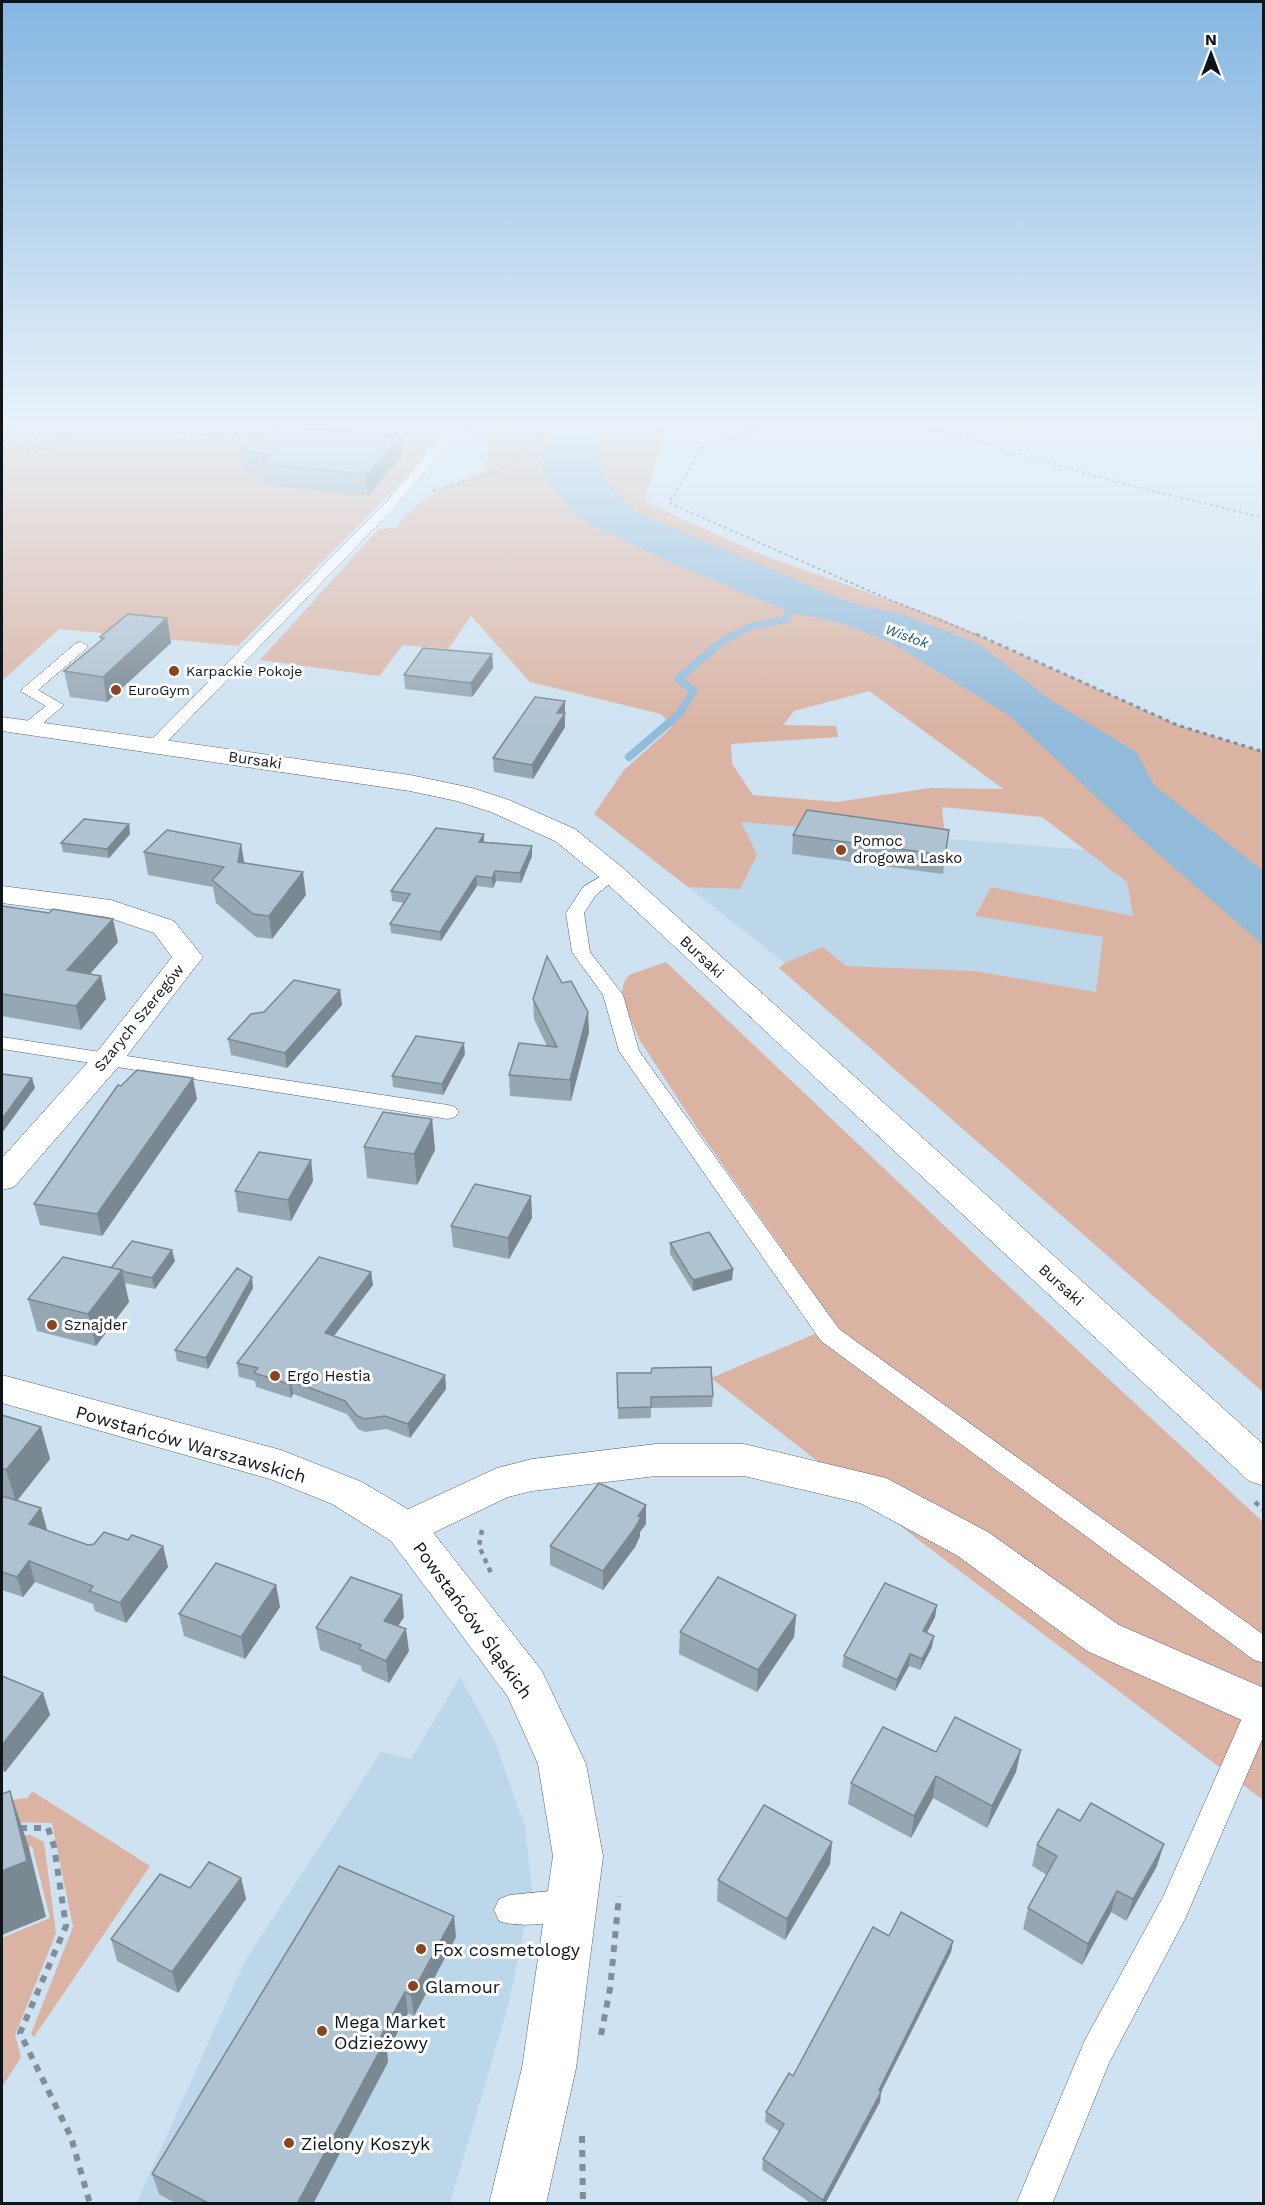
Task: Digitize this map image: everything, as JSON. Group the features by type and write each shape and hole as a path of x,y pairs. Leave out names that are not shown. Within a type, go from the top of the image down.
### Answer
{"street":[{"name":"Bursaki","path":"15,726 410,783 463,794 501,806 565,836 613,874 1263,1470"},
{"name":"Szarych Szeregów","path":"2,895 122,913 164,927 188,957 108,1059 2,1179"},
{"name":"Powstańców Warszawskich","path":"2,1389 281,1466 346,1493 406,1529"},
{"path":"406,1529 497,1484 532,1475 656,1460 744,1460 871,1489 973,1544 1103,1638 1262,1710"},
{"name":"Powstańców Śląskich","path":"406,1529 526,1685 562,1764 578,1856 549,2068 517,2204"}],"lane":[{"path":"154,746 371,524"},
{"path":"15,726 56,705 28,691 81,646"},
{"path":"613,874 589,891 575,913 581,952 613,995 629,1051 830,1335 1263,1652"},
{"path":"2,1043 448,1112"},
{"path":"1034,2204 1097,2052 1174,1908 1262,1710"},
{"path":"510,1910 571,1904"}],"path":[{"path":"718,524 881,596 940,618 1177,725 1263,752"},
{"path":"1251,1498 1263,1510"},
{"path":"13,1828 48,1828 54,1846 66,1926 20,2033 37,2072 71,2137 90,2204"}],"shaded area":[{"path":"2,524 360,524 238,646 59,629 2,681"},
{"path":"399,524 694,524 765,556 940,618 1177,725 1263,752 1263,1392 779,968 785,963 823,947 846,966 975,971 1096,992 1103,937 975,916 991,887 1133,916 1127,882 1042,817 942,807 944,828 881,834 741,822 757,855 740,889 688,887 594,814 624,770 672,727 661,714 530,682 471,616 448,649 403,645 379,676 260,660 378,530 397,527","holes":["869,691 1003,789 930,788 837,802 753,795 732,764 731,744 838,737 836,726 783,725 794,711"]},
{"path":"740,822 1087,850 1127,882 1133,916 991,887 975,915 1103,937 1097,992 975,971 846,966 823,947 785,963 688,887 740,889"},
{"path":"666,962 988,1267 1263,1522 1263,1800 912,1535 711,1378 836,1325 697,1128 639,1039 621,996 624,982 629,975"},
{"path":"460,1677 494,1739 525,1827 532,1891 508,2006 450,2203 136,2204 245,1961 381,1752 411,1759"},
{"path":"32,1791 150,1866 34,2037 31,2034 73,1927 52,1823 2,1822 2,1801 28,1798"},
{"path":"2,1835 31,1835 44,1842 56,1933 15,2035 21,2057 2,2087 2,1938 50,1918 32,1846 2,1855"}],"water":[{"name":"Wisłok","path":"591,524 663,524 836,597 862,606 902,614 979,644 1049,699 1136,752 1154,785 1263,871 1263,945 1139,837 1010,716 890,642 840,623 790,612 674,564"}],"building":[{"path":"128,614 167,618 103,677 64,671 104,638 100,637"},
{"path":"423,648 492,654 471,683 404,675"},
{"path":"535,697 565,701 557,713 565,713 532,765 493,758"},
{"path":"807,810 949,830 945,855 793,835"},
{"path":"84,819 129,824 107,849 61,843"},
{"path":"436,828 484,834 479,842 532,846 520,873 495,871 492,878 476,876 440,932 390,924 410,894 391,891"},
{"path":"167,830 241,844 238,862 303,872 269,916 253,914 212,880 224,867 144,852"},
{"path":"2,906 49,913 53,909 113,919 67,970 101,976 76,1006 2,994"},
{"path":"547,956 562,983 571,981 588,1012 570,1080 509,1075 519,1043 557,1047 533,999"},
{"path":"294,980 340,990 285,1053 228,1039 251,1014 264,1012"},
{"path":"416,1036 464,1043 442,1084 392,1076"},
{"path":"137,1070 193,1078 97,1214 34,1204 118,1085 121,1086"},
{"path":"2,1074 32,1078 2,1119"},
{"path":"383,1112 432,1119 414,1154 364,1147"},
{"path":"259,1152 311,1160 288,1200 235,1191"},
{"path":"475,1184 531,1196 508,1238 451,1226"},
{"path":"709,1232 733,1269 693,1280 670,1243"},
{"path":"132,1241 172,1250 152,1278 111,1268"},
{"path":"63,1257 122,1270 88,1314 28,1299"},
{"path":"319,1257 371,1272 325,1333 445,1375 408,1424 385,1416 364,1419 356,1415 345,1401 291,1381 289,1384 254,1373 258,1368 237,1363"},
{"path":"237,1268 252,1277 206,1358 175,1350"},
{"path":"711,1367 713,1396 651,1397 651,1407 618,1408 617,1373 651,1373 652,1368"},
{"path":"2,1415 41,1427 6,1470 2,1468"},
{"path":"599,1483 646,1505 638,1516 641,1517 635,1528 603,1571 550,1546"},
{"path":"2,1496 41,1508 29,1524 88,1545 94,1544 104,1532 128,1540 132,1535 163,1546 120,1603 89,1591 93,1586 29,1561 17,1577 2,1572"},
{"path":"216,1563 276,1585 241,1637 179,1614"},
{"path":"351,1577 402,1595 384,1621 406,1629 386,1661 359,1649 361,1645 316,1628"},
{"path":"718,1577 796,1615 758,1670 680,1632"},
{"path":"885,1583 937,1605 923,1631 934,1636 922,1659 910,1654 897,1680 844,1656"},
{"path":"2,1676 43,1693 2,1745"},
{"path":"955,1717 1021,1750 992,1806 936,1776 914,1816 851,1783 883,1727 936,1752"},
{"path":"10,1791 27,1861 2,1871 2,1794"},
{"path":"1091,1803 1164,1844 1133,1899 1117,1891 1088,1944 1028,1908 1057,1856 1037,1845 1058,1809 1080,1821"},
{"path":"764,1805 832,1842 787,1919 718,1880"},
{"path":"209,1862 241,1878 172,1972 111,1939 160,1874 190,1888"},
{"path":"339,1866 454,1916 411,1995 405,1992 380,2038 385,2041 297,2204 210,2204 152,2174"},
{"path":"901,1912 953,1941 879,2090 881,2092 823,2200 763,2159 784,2124 766,2112 789,2073 793,2076 873,1927 889,1936"}],"waterway":[{"path":"733,636 752,626 788,619 787,614 802,606"},
{"path":"629,757 678,715 694,691 678,679 721,642 736,634"}],"place":[{"name":"Karpackie Pokoje","path":"174,671"},
{"name":"EuroGym","path":"116,690"},
{"name":"Pomoc drogowa Lasko","path":"841,850"},
{"name":"Sznajder","path":"52,1325"},
{"name":"Ergo Hestia","path":"275,1376"},
{"name":"Fox cosmetology","path":"421,1949"},
{"name":"Glamour","path":"413,1986"},
{"name":"Mega Market Odzieżowy","path":"322,2031"},
{"name":"Zielony Koszyk","path":"289,2143"}]}
